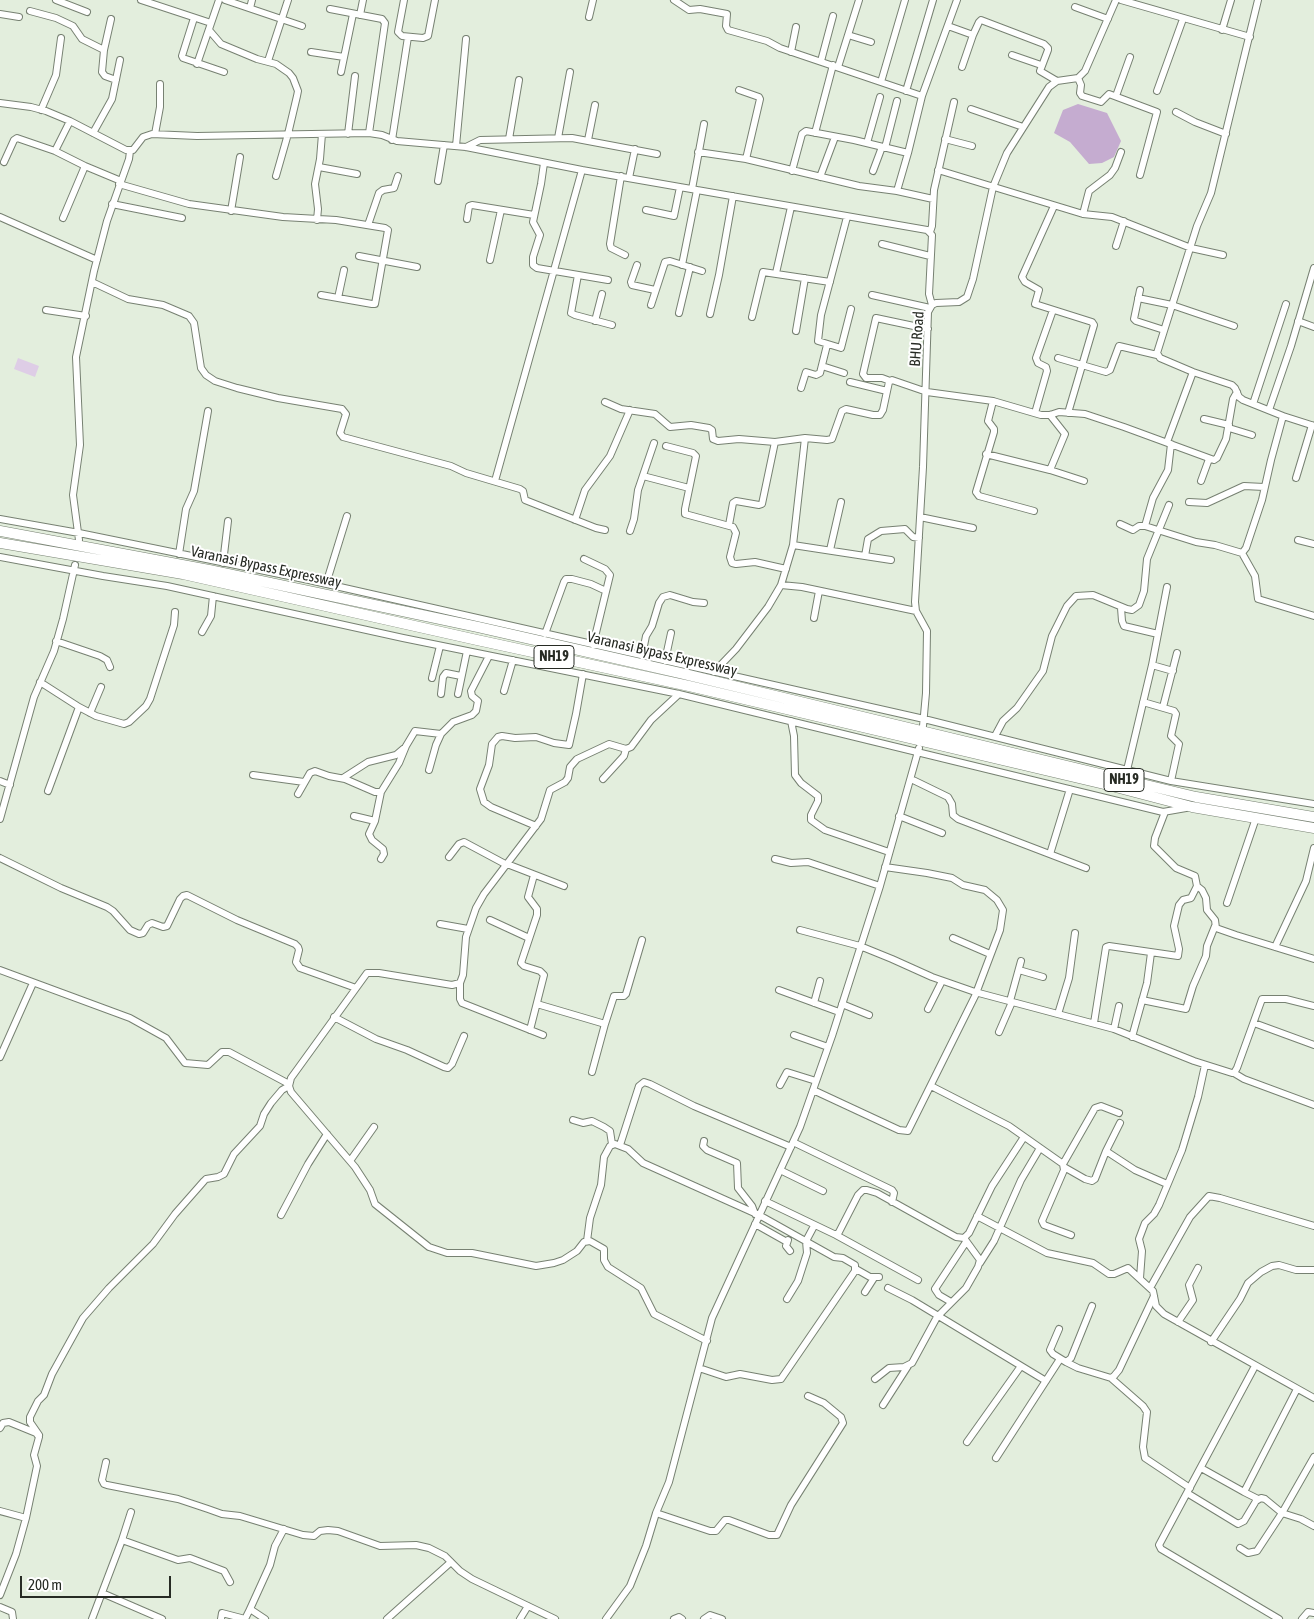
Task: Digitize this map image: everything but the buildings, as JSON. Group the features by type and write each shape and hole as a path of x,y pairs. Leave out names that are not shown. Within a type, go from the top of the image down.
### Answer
{"highway":[{"name":"Varanasi Bypass Expressway","path":"0,531 209,570 478,627 680,673 1188,795 1314,817"},
{"name":"Varanasi Bypass Expressway","path":"0,543 183,574 689,686 1104,784 1192,807 1314,828"}],"street":[{"path":"56,0 87,12"},
{"path":"141,0 194,18 210,27 220,44 268,61 289,73 296,84 297,96 276,176"},
{"path":"197,64 219,0"},
{"path":"225,0 302,26"},
{"path":"250,8 252,0"},
{"path":"268,61 288,0"},
{"path":"341,72 357,14 363,0"},
{"path":"404,0 398,32 400,35 408,37 423,38 428,36 435,0"},
{"path":"589,17 593,0"},
{"path":"674,0 689,10 700,9 725,13 727,15 726,26 728,30 768,41 791,52 922,96"},
{"path":"816,133 836,66 859,0"},
{"path":"881,82 906,0"},
{"path":"906,91 933,0"},
{"path":"897,192 922,96 957,0"},
{"path":"962,67 978,22 981,20 1044,44 1048,48 1040,72 1057,81 1078,78 1085,71 1116,0"},
{"path":"1121,0 1250,37"},
{"path":"1222,30 1231,0"},
{"path":"1157,355 1197,226 1211,192 1258,0"},
{"path":"1075,7 1108,18"},
{"path":"330,10 382,19 386,23 369,133"},
{"path":"30,11 56,18 73,26 82,40 104,50"},
{"path":"0,14 19,16"},
{"path":"821,61 832,16"},
{"path":"194,18 182,56 184,60 224,72"},
{"path":"111,19 104,50 103,74 116,80"},
{"path":"1157,91 1183,19"},
{"path":"948,26 973,35"},
{"path":"791,52 796,27"},
{"path":"848,35 871,42"},
{"path":"392,140 408,37"},
{"path":"41,110 56,75 61,38"},
{"path":"456,146 466,39"},
{"path":"311,52 344,58"},
{"path":"1012,55 1041,65"},
{"path":"1116,96 1130,56"},
{"path":"93,133 111,102 120,60"},
{"path":"558,138 570,72"},
{"path":"348,134 355,76"},
{"path":"1078,78 1082,96 1099,102 1107,94 1156,110 1158,114 1140,176"},
{"path":"509,139 519,80"},
{"name":"BHU Road","path":"923,722 927,631 916,611 915,602 927,392 928,329 931,307 936,303 959,302 967,297 973,279 993,187 1007,153 1049,87 1057,81"},
{"path":"155,134 160,107 160,84"},
{"path":"739,90 760,99 746,159"},
{"path":"867,143 880,96"},
{"path":"873,171 884,147 897,101"},
{"path":"872,295 931,307 929,294 932,235 930,232 933,199 954,102"},
{"path":"0,103 41,110 70,121 130,151 136,148 143,137 155,134 197,136 369,133 382,135 392,140 466,147 582,170 930,232"},
{"path":"588,140 595,105"},
{"path":"971,109 1023,127"},
{"path":"1176,112 1195,122 1226,134"},
{"path":"56,151 70,121"},
{"path":"682,264 698,152 704,124"},
{"path":"792,171 802,134 806,131 908,153"},
{"path":"317,220 318,209 315,184 319,167 322,134"},
{"path":"820,177 835,137"},
{"path":"4,162 15,138 20,138 56,151 120,182 189,204 231,211 317,220 336,220 388,230 375,304 321,295"},
{"path":"466,147 480,140 558,138 588,140 656,154"},
{"path":"945,139 972,146"},
{"path":"438,181 444,145"},
{"path":"629,178 635,149"},
{"path":"79,537 73,495 80,445 76,357 97,260 112,204 129,159 130,151"},
{"path":"698,152 746,159 859,186 933,199"},
{"path":"1082,214 1089,191 1110,175 1121,152"},
{"path":"231,211 240,158"},
{"path":"544,163 534,216 534,225 540,235 533,257 533,265 538,268 608,280"},
{"path":"63,218 85,166"},
{"path":"319,167 358,174"},
{"path":"495,481 582,170"},
{"path":"938,170 1082,214 1108,216 1190,248 1223,255"},
{"path":"368,225 380,191 394,188 398,176"},
{"path":"621,176 610,244 611,248 625,254"},
{"path":"646,210 674,216 680,187"},
{"path":"710,314 733,196"},
{"path":"112,204 182,218"},
{"path":"468,219 470,205 534,216"},
{"path":"1054,206 1022,277 1025,282 1039,290 1035,304 1092,322 1094,325 1068,412"},
{"path":"776,273 791,207"},
{"path":"490,260 501,210"},
{"path":"0,217 97,260"},
{"path":"847,217 817,339 819,342 838,348 842,347 851,309"},
{"path":"1116,246 1124,221"},
{"path":"882,244 930,256"},
{"path":"359,256 417,267"},
{"path":"651,305 665,262 682,264 702,270"},
{"path":"636,265 631,282 632,285 655,290"},
{"path":"679,313 690,267"},
{"path":"1270,410 1314,268"},
{"path":"338,298 344,270"},
{"path":"752,317 762,273 776,273 830,282"},
{"path":"578,275 571,313 612,325"},
{"path":"796,331 805,278"},
{"path":"92,282 128,299 163,305 188,316 194,323 201,368 206,375 216,381 278,398 342,409 346,414 340,433 343,437 451,466 466,473 521,490 525,500 605,530"},
{"path":"1140,290 1134,319 1164,330"},
{"path":"595,320 602,294"},
{"path":"1138,298 1172,305 1234,326"},
{"path":"1253,404 1286,304"},
{"path":"46,310 86,316"},
{"path":"1035,413 1047,371 1046,367 1038,362 1036,358 1053,310"},
{"path":"928,329 876,318 863,374 866,378 896,380 927,392 994,401 1035,413 1050,415 1068,412 1092,416 1214,460 1217,458 1226,439 1233,399 1237,392"},
{"path":"1298,321 1313,325"},
{"path":"801,388 806,372 818,375 827,345"},
{"path":"1058,358 1108,372 1119,346 1157,355 1193,372 1232,385 1241,399 1313,426 1296,478"},
{"path":"822,366 844,373"},
{"path":"1145,526 1153,498 1168,470 1169,443 1193,372"},
{"path":"605,402 621,409 655,414 670,427 691,425 709,428 712,430 714,439 718,441 739,439 775,442 805,438 827,440 832,439 842,411 846,409 880,415 890,381"},
{"path":"850,382 887,391"},
{"path":"994,401 988,421 994,432 986,454 976,494 1034,511"},
{"path":"575,520 585,490 612,452 630,410"},
{"path":"178,554 186,509 194,491 208,411"},
{"path":"1050,415 1065,434 1050,470"},
{"path":"1242,553 1246,548 1259,510 1283,416"},
{"path":"1204,419 1252,435"},
{"path":"714,672 763,615 781,585 792,545 805,438"},
{"path":"729,525 733,503 736,501 762,504 775,442"},
{"path":"630,531 634,522 637,492 654,443"},
{"path":"666,446 693,453 696,456 685,514 733,526 736,533 730,557 732,563 755,562 786,568"},
{"path":"986,454 1050,470 1084,481"},
{"path":"1201,481 1209,459"},
{"path":"643,476 690,488"},
{"path":"1189,502 1207,503 1244,486 1264,487"},
{"path":"830,550 841,502"},
{"path":"995,736 1003,721 1017,708 1043,670 1052,636 1067,606 1073,599 1080,595 1093,595 1121,608 1132,610 1139,605 1144,591 1147,559 1169,505"},
{"path":"326,584 346,516"},
{"path":"920,518 973,528"},
{"path":"0,519 79,537 178,554 326,584 593,644 923,722 995,736 1171,781 1314,804"},
{"path":"223,563 228,521"},
{"path":"1120,524 1133,530 1139,526 1145,526 1196,542 1215,545 1242,553 1254,576 1258,599 1314,616"},
{"path":"864,556 868,539 881,530 905,529 913,537 919,538"},
{"path":"1298,540 1314,544"},
{"path":"792,545 891,560"},
{"path":"0,557 74,568 167,586 440,646 679,694 791,722 918,750 1165,812 1192,807"},
{"path":"584,559 609,571 610,575 593,644"},
{"path":"0,819 34,697 56,641 74,568"},
{"path":"545,634 566,580 572,579 606,591"},
{"path":"781,585 916,611"},
{"path":"1127,770 1152,665 1167,587"},
{"path":"814,618 819,591"},
{"path":"642,656 646,636 652,626 663,596 670,595 704,603"},
{"path":"202,632 210,616 213,596"},
{"path":"1121,608 1124,626 1158,634"},
{"path":"40,682 90,713 127,724 146,706 150,699 174,625 175,612"},
{"path":"665,661 671,633"},
{"path":"56,641 100,656 107,660 110,667"},
{"path":"432,678 440,646"},
{"path":"458,694 467,651"},
{"path":"1163,708 1178,653"},
{"path":"429,770 441,734 453,722 472,715 476,711 478,701 472,696 471,691 489,656"},
{"path":"504,691 513,660"},
{"path":"1152,665 1173,671"},
{"path":"441,694 446,673 461,676"},
{"path":"536,826 491,807 484,802 480,789 490,764 492,744 498,737 502,736 515,738 536,737 568,745 583,674"},
{"path":"90,713 101,687"},
{"path":"543,1036 462,1003 460,999 460,983 463,975 468,929 484,894 536,826 550,790 565,782 568,778 572,762 603,746 614,745 626,749 631,747 651,720 679,694"},
{"path":"1143,702 1174,711 1176,714 1171,736 1178,744 1171,781"},
{"path":"48,791 80,707"},
{"path":"791,722 794,736 795,775 801,783 818,796 811,820 825,830 889,852"},
{"path":"381,859 384,854 383,849 369,836 375,820 381,792 399,763 415,731 441,734"},
{"path":"343,778 368,762 398,754 406,746"},
{"path":"604,779 624,756 626,749"},
{"path":"606,1619 630,1586 669,1482 712,1318 755,1224 757,1214 766,1201 800,1127 880,886 898,816 918,750"},
{"path":"298,794 304,782 313,771 343,778 375,792 381,792"},
{"path":"253,775 304,782"},
{"path":"911,778 948,797 952,804 953,815 958,819 1086,868"},
{"path":"0,781 10,785"},
{"path":"1050,854 1070,789"},
{"path":"1142,1000 1186,1009 1215,926 1215,920 1207,910 1206,898 1198,886 1195,876 1176,868 1154,846 1155,838 1165,812"},
{"path":"354,816 375,820"},
{"path":"898,816 942,833"},
{"path":"1227,903 1256,818"},
{"path":"450,857 461,843 464,842 507,864 564,886"},
{"path":"1275,947 1306,882 1314,848"},
{"path":"0,858 61,888 107,907 130,930 138,934 143,933 148,925 152,923 163,927 167,926 180,899 187,895 237,920 295,944 299,950 296,962 300,968 356,988"},
{"path":"775,859 791,863 808,862 880,886"},
{"path":"812,1090 904,1132 908,1131 975,996 1000,930 1003,913 1000,905 982,888 963,885 952,878 885,867"},
{"path":"530,1030 544,975 540,971 524,966 521,963 538,911 528,897 534,875"},
{"path":"1094,1023 1106,947 1178,956 1179,949 1174,926 1179,905 1183,900 1192,898 1198,886"},
{"path":"490,920 529,938"},
{"path":"440,924 468,929"},
{"path":"1215,926 1236,936 1314,959"},
{"path":"800,930 860,946 942,981 975,992 1114,1029 1314,1105"},
{"path":"1058,1014 1069,978 1075,933"},
{"path":"953,938 990,954"},
{"path":"592,1072 614,996 624,996 626,994 642,940"},
{"path":"1132,1037 1147,983 1151,953"},
{"path":"999,1032 1011,1002 1021,961"},
{"path":"0,970 120,1013 146,1026 166,1038 185,1063 208,1065 222,1052 229,1052 289,1085 292,1092 350,1161 368,1186 375,1204 424,1244 441,1252 472,1254 536,1266 563,1260 587,1241 590,1218 601,1185 603,1161 612,1144 610,1131 604,1127 592,1121 583,1123 574,1120"},
{"path":"1019,970 1042,977"},
{"path":"0,1595 16,1554 37,1466 34,1455 39,1435 30,1422 30,1417 38,1401 44,1395 77,1326 95,1304 153,1244 204,1180 224,1174 234,1154 260,1126 266,1109 282,1090 289,1085 334,1017 367,973 372,972 452,985 460,983"},
{"path":"814,1003 820,981"},
{"path":"928,1009 942,981"},
{"path":"0,1057 33,983"},
{"path":"779,990 839,1012"},
{"path":"1234,1073 1254,1023 1260,1001 1265,998 1286,998 1314,1006"},
{"path":"537,1004 605,1024"},
{"path":"842,1004 869,1015"},
{"path":"1114,1029 1119,1006"},
{"path":"334,1017 376,1039 448,1068 452,1064 464,1036"},
{"path":"1254,1023 1314,1045"},
{"path":"794,1035 828,1047"},
{"path":"1140,1278 1142,1251 1139,1239 1145,1223 1154,1214 1184,1141 1198,1097 1205,1065"},
{"path":"780,1085 787,1072 816,1081"},
{"path":"620,1145 639,1086 644,1082 694,1106 792,1144 892,1190 894,1193 892,1202"},
{"path":"931,1086 993,1117 1064,1166 1085,1179 1092,1181 1095,1179 1120,1123"},
{"path":"1071,1235 1044,1225 1042,1221 1064,1166 1095,1108 1101,1106 1119,1114"},
{"path":"350,1161 374,1127"},
{"path":"281,1215 308,1164 327,1134"},
{"path":"951,1302 935,1289 969,1233 992,1186 1024,1137"},
{"path":"704,1141 704,1146 707,1150 736,1163 738,1188 757,1214"},
{"path":"612,1144 628,1149 643,1163 757,1214 834,1258 845,1259 855,1265 856,1269 876,1278 865,1292"},
{"path":"883,1405 908,1366 914,1360 937,1317 966,1288 1000,1229 1021,1180 1040,1148"},
{"path":"1106,1151 1135,1170 1167,1184"},
{"path":"780,1170 823,1191"},
{"path":"836,1235 840,1232 858,1195 862,1190 871,1191 965,1240 979,1257 980,1263"},
{"path":"1150,1288 1190,1217 1209,1196 1314,1226"},
{"path":"766,1201 814,1226 836,1235 918,1280"},
{"path":"976,1216 1047,1253 1093,1263 1109,1274 1114,1274 1128,1268 1150,1288 1156,1306 1160,1311 1211,1342 1314,1398"},
{"path":"755,1224 787,1242"},
{"path":"787,1299 798,1281 806,1257 806,1241 814,1226"},
{"path":"790,1251 786,1246 793,1234"},
{"path":"587,1241 604,1249 604,1260 608,1267 641,1288 654,1314 707,1341"},
{"path":"1211,1342 1240,1299 1248,1283 1261,1272 1272,1266 1296,1270 1314,1270"},
{"path":"1178,1322 1193,1300 1189,1285 1198,1268"},
{"path":"700,1368 726,1377 740,1374 772,1380 781,1379 856,1269"},
{"path":"888,1288 912,1300 937,1317 1046,1381"},
{"path":"1111,1378 1119,1370 1154,1296"},
{"path":"996,1458 1046,1381 1063,1360 1071,1358 1092,1306"},
{"path":"1059,1329 1050,1350 1052,1354 1075,1367 1111,1378 1143,1406 1147,1412 1142,1447 1145,1458 1188,1491 1238,1524 1244,1521 1258,1499"},
{"path":"875,1379 889,1368 908,1366"},
{"path":"967,1442 1020,1366"},
{"path":"1255,1366 1160,1542 1160,1547 1279,1619"},
{"path":"1244,1492 1297,1389"},
{"path":"656,1513 710,1531 716,1531 725,1520 729,1520 769,1535 776,1535 791,1505 843,1423 841,1417 824,1403 808,1396"},
{"path":"0,1428 3,1423 9,1422 39,1435"},
{"path":"1240,1548 1248,1553 1257,1551 1282,1513 1314,1457"},
{"path":"106,1462 102,1480 104,1484 178,1498 208,1510 240,1516 310,1536 323,1530 338,1531 380,1546 422,1546 435,1550 472,1579 555,1619"},
{"path":"1201,1468 1258,1499 1265,1499 1282,1513 1301,1518 1314,1526"},
{"path":"0,1511 26,1518"},
{"path":"92,1619 131,1512"},
{"path":"221,1619 222,1613 245,1619 284,1529"},
{"path":"122,1540 178,1560 190,1558 224,1571 230,1582"},
{"path":"387,1619 451,1562"},
{"path":"102,1593 162,1619"},
{"path":"520,1619 528,1606"},
{"path":"0,1607 12,1612 13,1619"},
{"path":"250,1609 265,1619"},
{"path":"1302,1619 1308,1612 1314,1613"},
{"path":"704,1619 708,1615 722,1619"},
{"path":"674,1619 682,1619"}],"shaded area":[{"path":"1078,104 1107,113 1121,141 1114,157 1102,163 1089,164 1070,142 1054,133 1063,110"},
{"path":"18,358 39,366 35,377 14,369"}]}
